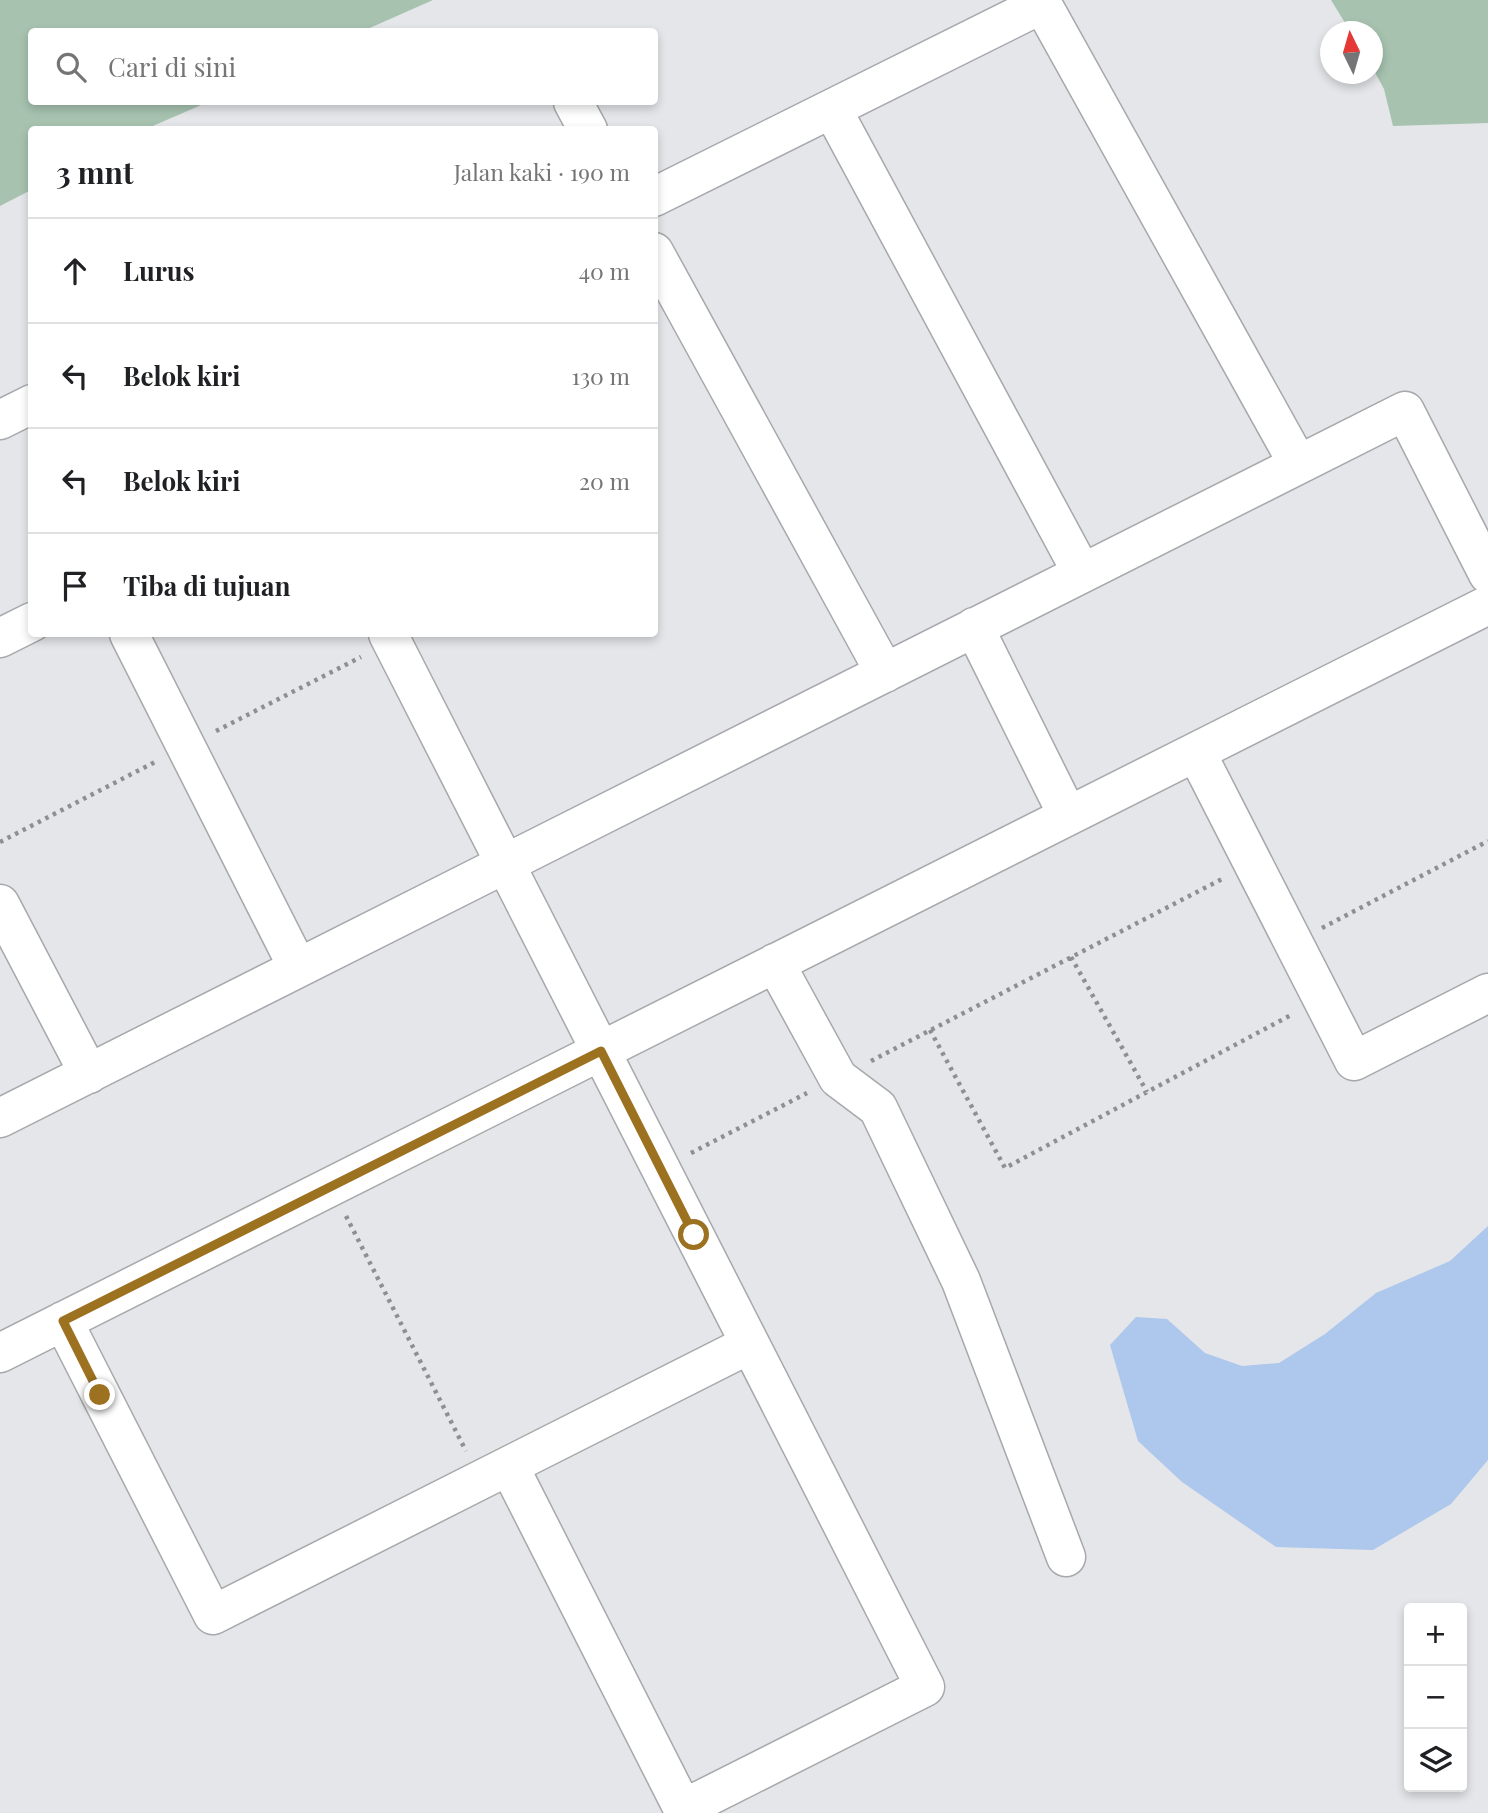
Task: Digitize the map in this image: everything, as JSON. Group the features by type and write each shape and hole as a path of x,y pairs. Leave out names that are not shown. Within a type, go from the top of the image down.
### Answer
{"street":[{"path":"658,195 1041,2 1298,464"},
{"path":"575,105 586,126"},
{"path":"832,108 1082,573"},
{"path":"658,259 885,673"},
{"path":"0,420 28,406"},
{"path":"0,1118 1405,411 1488,574"},
{"path":"0,1353 1488,605"},
{"path":"0,638 28,624"},
{"path":"974,628 1068,816"},
{"path":"131,637 298,968"},
{"path":"390,637 925,1687 683,1809 495,1473"},
{"path":"1196,751 1354,1061 1488,993"},
{"path":"0,904 89,1074"},
{"path":"775,963 838,1078 878,1108 961,1281 1066,1557"},
{"path":"63,1321 213,1615 750,1344"}],"path":[{"path":"1294,943 1488,841"},
{"path":"661,1169 1253,863"},
{"path":"1071,957 1147,1092"},
{"path":"930,1030 1004,1168 1322,998"},
{"path":"331,1186 495,1473"}],"green space":[{"path":"0,0 433,0 370,28 28,28 28,105 201,105 153,126 28,126 28,192 0,206"},
{"path":"1331,0 1488,0 1488,123 1393,126 1381,84 1383,21 1344,21"}],"water":[{"path":"1488,1226 1488,1460 1451,1504 1373,1550 1276,1547 1182,1482 1138,1441 1110,1345 1136,1317 1167,1319 1205,1353 1242,1366 1279,1363 1325,1334 1376,1293 1450,1261"}],"route":[{"path":"100,1395 63,1321 601,1051 694,1235"}]}
